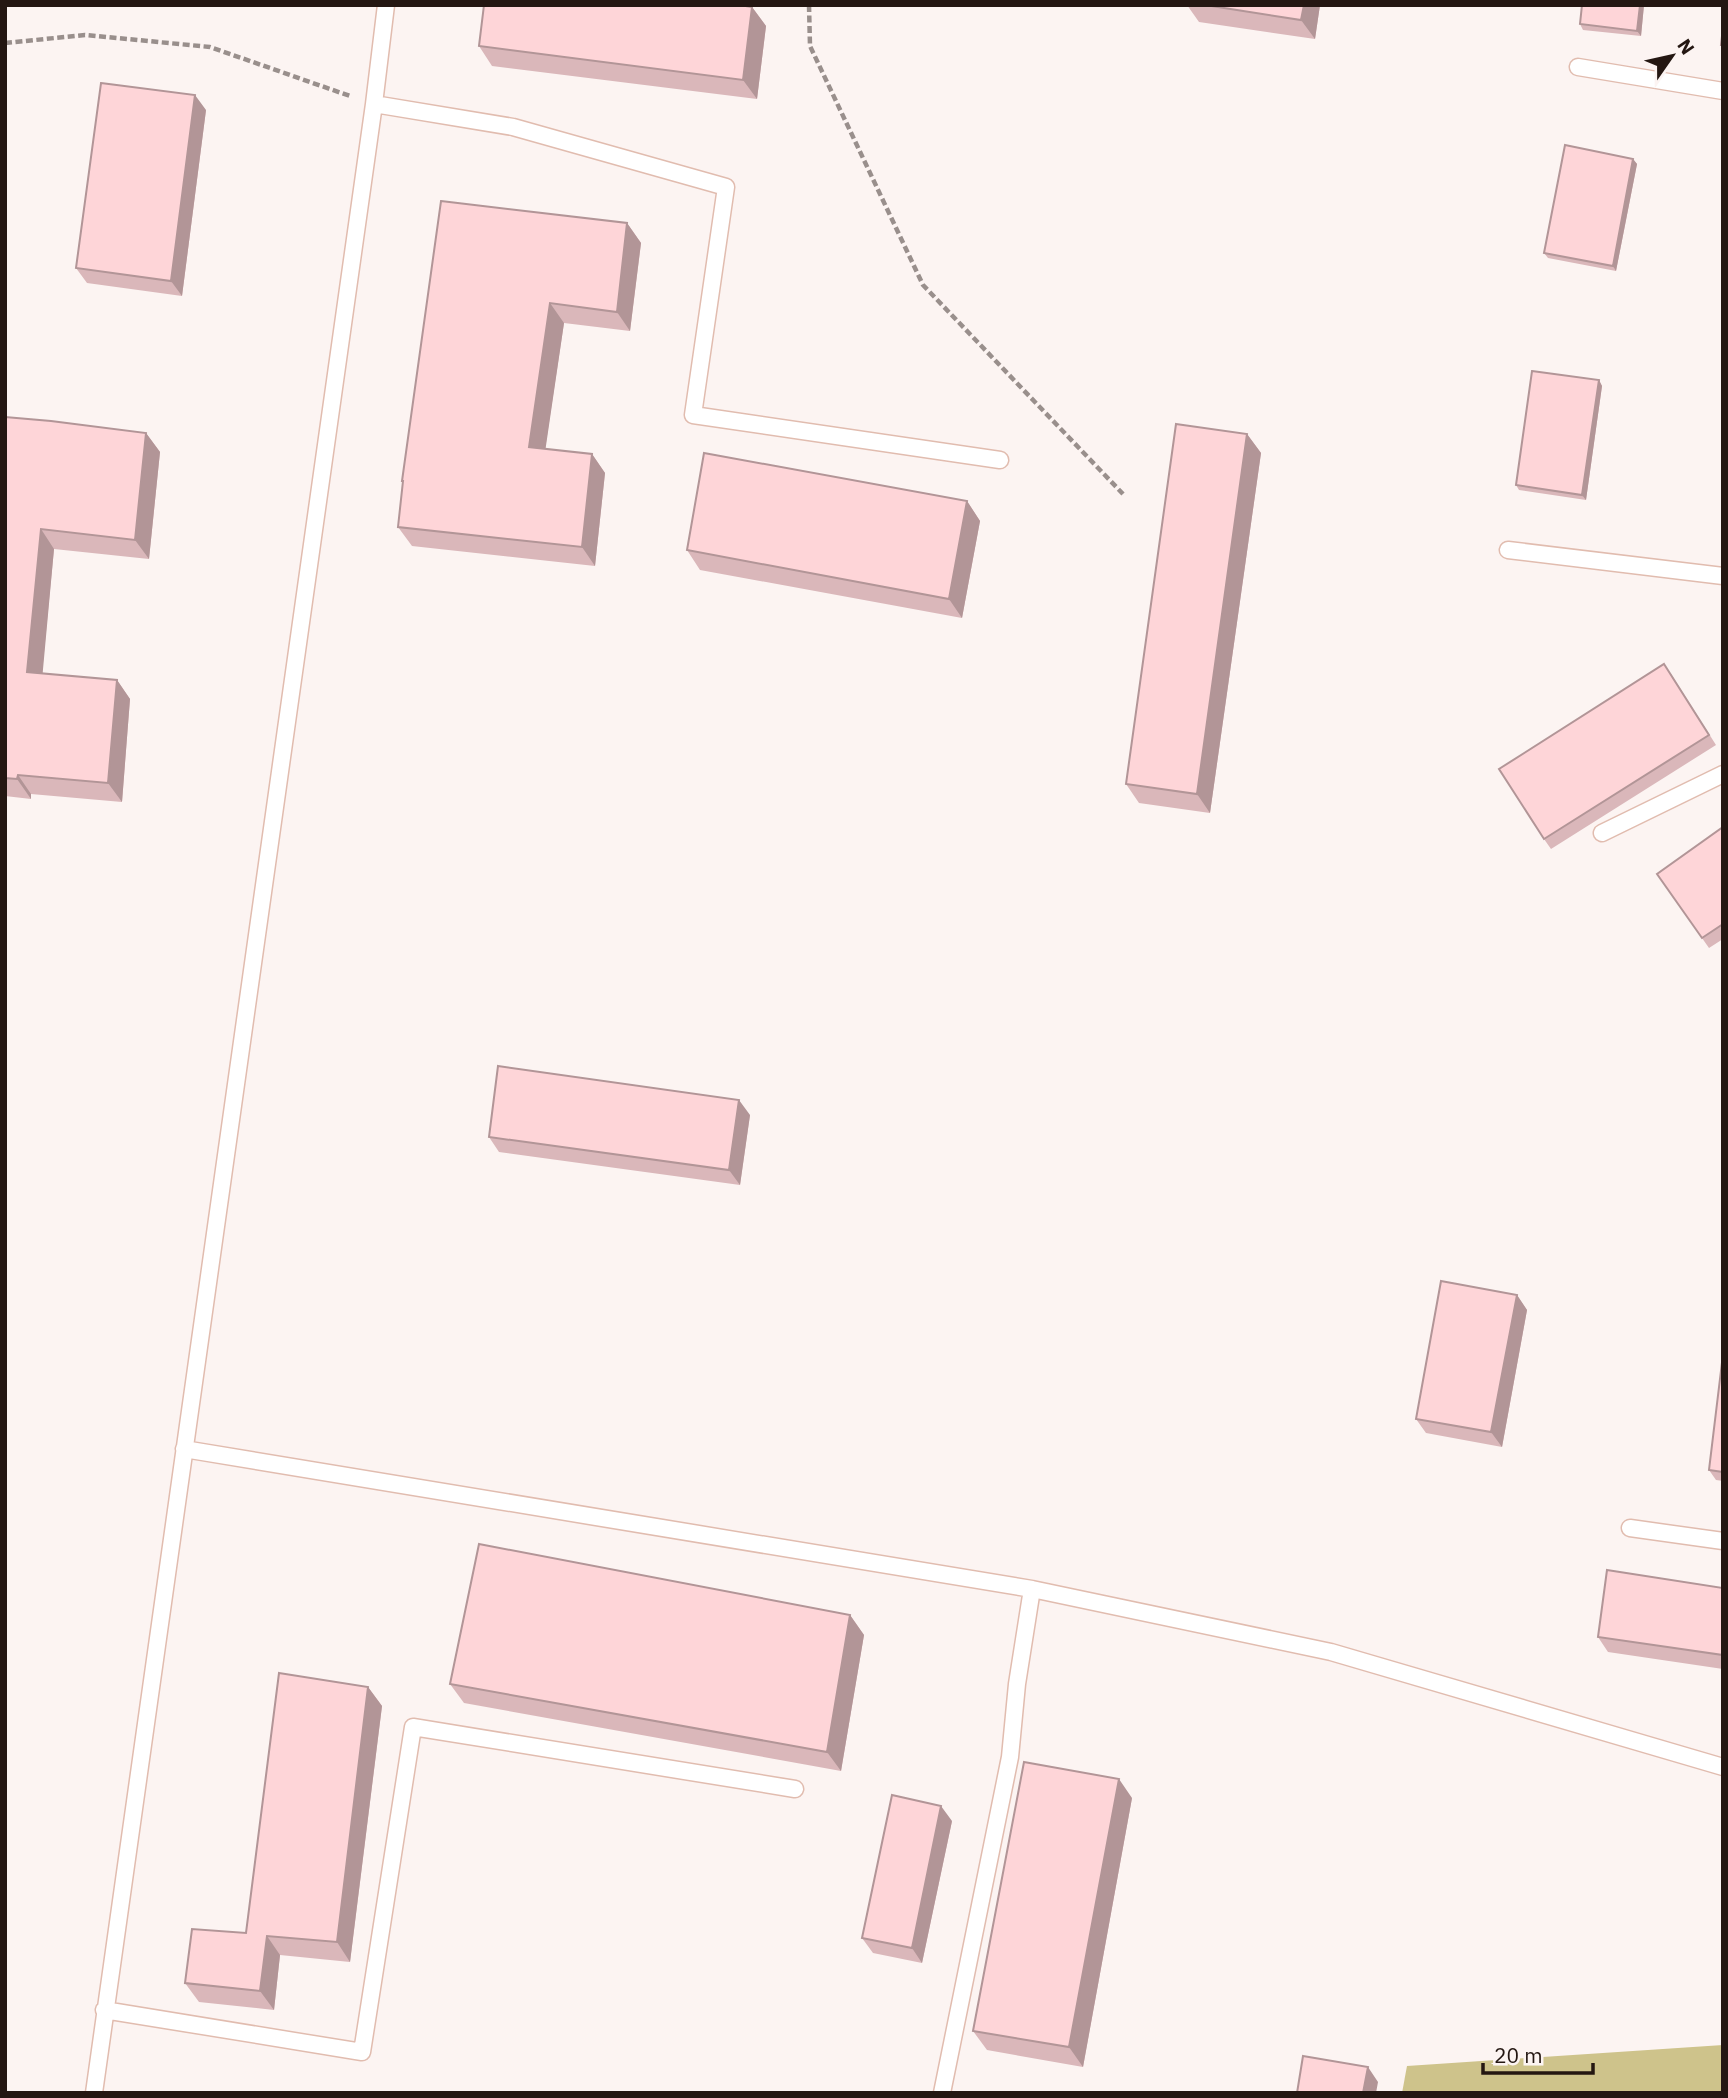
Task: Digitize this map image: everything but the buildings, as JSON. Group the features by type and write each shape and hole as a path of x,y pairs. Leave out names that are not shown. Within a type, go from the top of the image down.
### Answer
{"lane":[{"path":"94,2093 386,5"},
{"path":"1578,67 1723,91"},
{"path":"374,104 513,127 726,187 693,415 1000,460"},
{"path":"1508,550 1723,576"},
{"path":"1602,832 1723,774"},
{"path":"184,1449 1032,1589 1331,1652 1723,1767"},
{"path":"1630,1528 1723,1541"},
{"path":"942,2093 1010,1758 1017,1684 1032,1589"},
{"path":"104,2010 362,2052 413,1727 795,1789"}],"path":[{"path":"809,5 810,46 923,285 1123,494"},
{"path":"5,43 85,35 210,47 374,104"}],"shaded area":[{"path":"1723,2045 1723,2093 1402,2093 1407,2066"}]}
